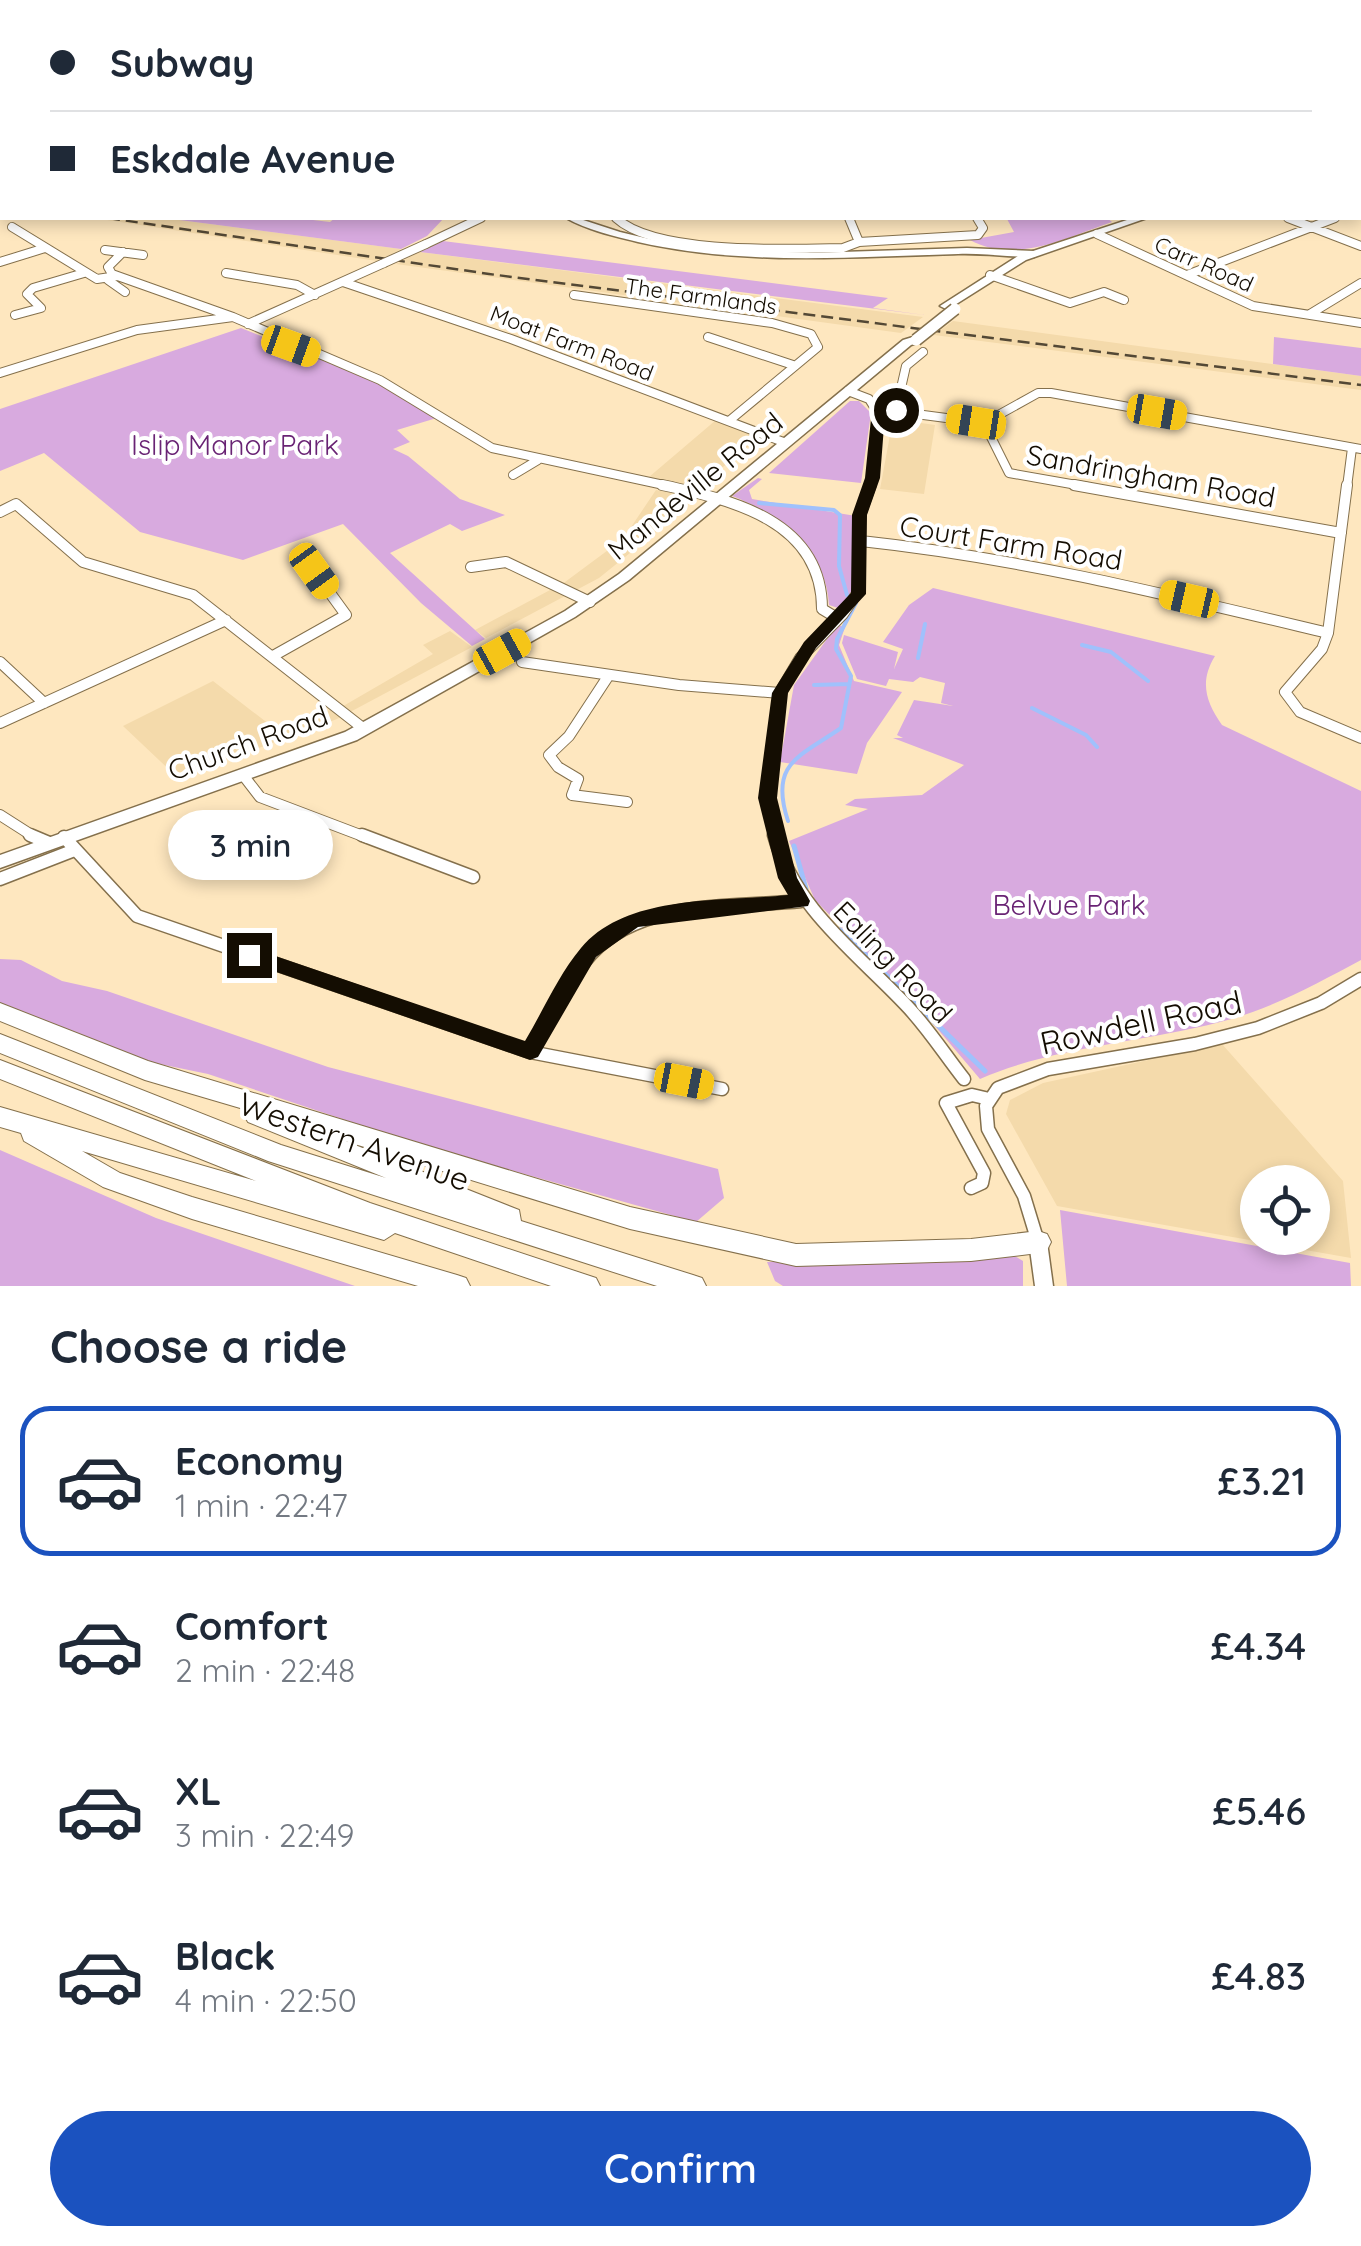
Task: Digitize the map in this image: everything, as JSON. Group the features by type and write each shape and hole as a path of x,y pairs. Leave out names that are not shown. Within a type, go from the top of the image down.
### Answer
{"highway":[{"path":"0,1012 636,1269"},
{"name":"Western Avenue","path":"0,1043 276,1154 693,1286"},
{"name":"Western Avenue","path":"0,1069 242,1166 500,1260 587,1286"},
{"path":"143,1069 630,1218 796,1255 971,1250 1038,1242"},
{"path":"3,1118 500,1260"},
{"path":"3,1118 112,1180 192,1208 457,1286"}],"main road":[{"name":"Mandeville Road","path":"502,652 590,602 1010,263 1136,220"},
{"name":"Church Road","path":"4,861 62,844 364,730 502,652"}],"street":[{"path":"248,324 477,220"},
{"path":"576,220 630,239 711,255 796,258 977,251 1010,263 1070,303 1104,292 1124,300"},
{"path":"618,220 630,231 717,248 822,250 859,242 978,235 983,228 978,220"},
{"path":"850,220 859,242"},
{"path":"1293,220 1361,246"},
{"path":"1186,275 1330,220"},
{"path":"12,227 84,272 108,280 125,292"},
{"name":"Carr Road","path":"1097,234 1252,306 1361,323"},
{"path":"0,262 45,248"},
{"path":"105,250 144,255"},
{"path":"123,252 108,267 118,276 248,324 380,380 441,414 472,440 538,459 717,498 782,526 809,557 822,581 822,609 837,618"},
{"path":"15,315 41,308 27,294 33,288 84,272"},
{"path":"226,273 297,285 315,294"},
{"path":"108,280 118,276"},
{"name":"Moat Farm Road","path":"343,282 511,339 786,442"},
{"path":"1310,314 1314,308 1361,284"},
{"name":"The Farmlands","path":"574,295 772,323 810,334 818,346 729,421"},
{"path":"0,373 136,330 232,318"},
{"path":"708,337 793,366"},
{"path":"896,410 913,343"},
{"path":"848,391 869,399 878,409 984,423 1038,393 1051,392 1357,449 1328,633 1322,648 1285,692 1288,702 1361,738"},
{"name":"Ealing Road","path":"878,409 872,478 860,515 858,594 810,645 780,693 768,798 787,878 801,901 910,1009 964,1080"},
{"name":"Sandringham Road","path":"984,423 1010,473 1341,533"},
{"path":"513,474 538,459"},
{"path":"0,512 16,504 83,562 192,595 364,730"},
{"name":"Court Farm Road","path":"861,542 961,552 1096,577 1328,633"},
{"path":"470,567 506,562 590,602"},
{"path":"273,656 346,615 314,571"},
{"path":"0,724 226,620"},
{"path":"0,662 44,703"},
{"path":"522,662 780,693"},
{"path":"610,675 569,736 549,755 551,761 578,779 572,795 627,802"},
{"path":"243,775 260,798 473,877"},
{"path":"0,815 22,832 62,844 136,916 530,1052 722,1089"},
{"path":"4,861 22,841 22,832"},
{"path":"0,879 62,844"},
{"path":"530,1052 589,951 632,922 651,916 801,901"},
{"name":"Rowdell Road","path":"989,1099 1019,1077 1258,1028 1321,1002 1361,980"},
{"path":"971,1188 982,1183 984,1173 946,1103 972,1095 989,1099 988,1129 1024,1196 1038,1242 1044,1286"}],"shaded area":[{"path":"107,220 179,220 401,249 377,261"},
{"path":"420,252 923,317 901,333 396,264"},
{"path":"953,321 1361,376 1361,390 934,335"},
{"path":"893,419 935,425 924,494 880,489"},
{"path":"716,420 759,438 698,487 649,477"},
{"path":"656,490 683,495 687,507 599,578 486,638 475,630 565,582 623,539"},
{"path":"450,631 472,647 337,719 178,778 123,726 213,681 274,728 345,705 433,654 423,645"},
{"path":"1222,1044 1329,1165 1240,1165 1240,1238 1057,1206 1006,1114 1010,1100 1043,1083"},
{"path":"1330,1166 1343,1181 1351,1258 1330,1254"}],"green space":[{"path":"179,220 442,220 427,236 401,249"},
{"path":"1008,220 1112,222 1060,241 1023,249 987,247 970,240 1014,232"},
{"path":"443,241 888,298 873,308 925,315 420,252"},
{"name":"Islip Manor Park","path":"241,328 369,379 440,417 397,430 410,442 393,449 408,456 460,499 505,515 462,531 450,524 390,553 485,639 472,646 421,603 343,524 243,560 140,532 44,453 0,471 0,409"},
{"path":"1274,337 1361,348 1361,376 1273,364"},
{"path":"850,401 859,401 871,413 861,483 769,473"},
{"path":"762,479 749,490 752,499 856,516 853,594 841,609 829,605 819,567 798,537 767,513 732,496"},
{"name":"Belvue Park","path":"933,588 1215,656 1207,675 1206,692 1222,725 1361,791 1361,960 1292,996 1238,1017 1038,1059 980,1079 918,1006 815,900 789,841 868,809 845,805 855,799 922,795 964,765 893,738 903,738 897,735 914,700 953,706 941,703 945,683 920,677 913,682 889,679 886,686 857,679 842,643 844,635 898,652 894,669 903,649 883,642 909,605"},
{"path":"837,625 845,627 839,645 854,681 902,692 867,743 857,774 780,762 794,685"},
{"path":"0,959 21,960 62,981 107,991 328,1067 718,1169 724,1198 696,1222 417,1144 208,1074 145,1061 0,1005"},
{"path":"0,1150 156,1218 355,1286 0,1286"},
{"path":"1060,1210 1240,1243 1240,1255 1306,1255 1350,1263 1351,1286 1067,1286"},
{"path":"1013,1255 1023,1261 1023,1286 783,1286 775,1281 767,1262"}],"waterway":[{"path":"759,503 834,510 840,515 839,566 847,595"},
{"path":"788,821 783,802 785,774 801,755 841,728 851,676 836,649 837,639 856,603"},
{"path":"918,658 925,624"},
{"path":"1082,645 1111,652 1148,681"},
{"path":"814,685 849,684"},
{"path":"1032,708 1086,735 1097,747"},
{"path":"794,846 806,889"},
{"path":"840,930 985,1071"}],"railway":[{"path":"122,220 489,274 1361,385"}],"route":[{"path":"249,955 530,1052 589,951 632,922 651,916 801,901 787,878 768,798 780,693 810,645 858,594 860,515 872,478 878,409 896,410"}]}
